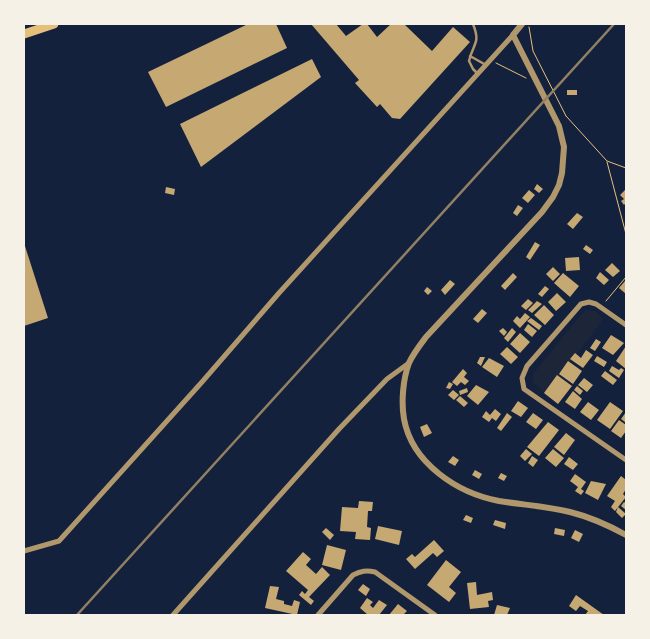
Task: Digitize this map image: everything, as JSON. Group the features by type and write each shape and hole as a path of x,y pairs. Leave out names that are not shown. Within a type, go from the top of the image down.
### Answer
{"highway":[{"path":"24,34 54,24"}],"street":[{"path":"24,551 59,540 522,24"},
{"path":"172,615 339,429 387,379 409,363 426,338 542,212 553,197 562,174 564,159 562,136 513,35"},
{"path":"626,325 601,307 588,302 581,304 526,366 522,378 524,389 626,460"},
{"path":"409,363 402,398 406,429 412,445 426,462 446,478 472,492 498,500 571,512 600,522 626,535"},
{"path":"318,615 353,575 368,570 375,572 435,615"}],"lane":[{"path":"473,24 477,42 469,61 478,74"},
{"path":"470,56 486,65"}],"path":[{"path":"527,24 530,30 533,51 566,116 607,161 626,168"},
{"path":"491,60 521,77 534,78"},
{"path":"555,119 566,116"},
{"path":"607,161 626,234"},
{"path":"601,307 626,277"}],"shaded area":[{"path":"585,310 595,311 603,319 547,395 533,382 533,374"}],"building":[{"path":"248,24 276,24 287,48 166,107 148,72"},
{"path":"311,24 336,24 346,36 363,24 367,24 377,37 391,24 404,24 432,51 453,27 470,42 400,119 392,118 380,104 377,107 355,83 359,80"},
{"path":"312,59 321,77 201,167 180,124"},
{"path":"567,90 577,90 577,95 567,95"},
{"path":"537,184 543,189 539,193 534,189"},
{"path":"166,187 175,189 174,195 165,193"},
{"path":"529,190 535,195 528,203 522,198"},
{"path":"625,190 626,203 624,205 621,201 624,199 620,195"},
{"path":"518,205 523,208 517,216 513,213"},
{"path":"577,213 583,217 573,229 567,224"},
{"path":"535,242 540,245 530,260 526,257"},
{"path":"24,243 48,318 24,326"},
{"path":"586,245 593,250 590,254 583,249"},
{"path":"579,257 580,270 566,271 565,258"},
{"path":"612,263 620,271 613,277 605,270"},
{"path":"553,267 560,274 553,281 546,274"},
{"path":"600,272 609,280 604,285 596,278"},
{"path":"513,273 517,277 505,290 501,286"},
{"path":"563,273 579,286 570,297 554,283"},
{"path":"450,280 455,284 445,295 441,290"},
{"path":"626,282 626,294 619,288"},
{"path":"545,286 549,289 542,297 538,294"},
{"path":"427,287 432,291 428,295 424,291"},
{"path":"557,293 566,302 556,311 548,302"},
{"path":"528,299 533,303 526,310 521,306"},
{"path":"537,301 542,304 532,313 528,310"},
{"path":"544,305 554,315 545,325 534,315"},
{"path":"482,309 487,313 478,323 473,319"},
{"path":"525,313 530,317 520,328 513,321 517,316 520,319"},
{"path":"531,318 542,326 539,330 527,321"},
{"path":"528,324 537,331 532,337 524,330"},
{"path":"503,328 507,332 504,336 499,331"},
{"path":"512,328 516,332 508,342 504,338"},
{"path":"520,333 530,342 520,353 510,344"},
{"path":"611,335 624,343 613,355 602,348"},
{"path":"596,339 601,342 595,351 590,348"},
{"path":"626,346 626,369 616,361"},
{"path":"507,347 518,357 511,364 500,354"},
{"path":"586,350 593,355 583,368 570,359 575,353 581,358"},
{"path":"597,356 607,362 604,367 594,361"},
{"path":"480,357 485,357 481,366 477,363"},
{"path":"489,358 504,366 497,377 482,367"},
{"path":"568,361 582,371 573,384 559,374"},
{"path":"612,366 619,370 621,368 624,370 619,378 609,371"},
{"path":"463,369 467,373 464,377 469,381 465,385 461,382 457,386 452,382"},
{"path":"605,371 617,380 613,385 601,376"},
{"path":"557,375 572,386 558,404 544,393"},
{"path":"584,378 593,385 587,392 578,385"},
{"path":"449,382 453,384 450,389 446,388"},
{"path":"476,385 489,392 478,405 467,396"},
{"path":"577,386 583,391 580,395 574,390"},
{"path":"467,388 468,392 460,395 459,391"},
{"path":"453,390 459,395 454,400 448,395"},
{"path":"573,391 582,399 575,409 565,402"},
{"path":"460,396 468,403 464,407 456,400"},
{"path":"518,401 528,408 521,417 511,411"},
{"path":"588,402 599,410 591,420 580,412"},
{"path":"610,402 623,411 610,429 597,420"},
{"path":"495,409 501,414 496,421 492,418 489,422 482,417 486,411 490,415"},
{"path":"626,412 626,420 625,422 621,419"},
{"path":"507,413 512,417 501,431 497,428"},
{"path":"533,413 543,420 536,429 526,422"},
{"path":"619,420 626,425 626,431 621,438 611,431"},
{"path":"548,422 559,430 539,456 527,447"},
{"path":"427,424 432,433 424,437 420,427"},
{"path":"566,433 575,440 564,455 554,447"},
{"path":"526,449 532,454 525,461 520,456"},
{"path":"553,449 564,458 556,467 545,458"},
{"path":"453,456 459,460 455,466 448,462"},
{"path":"532,456 538,460 533,467 528,463"},
{"path":"569,457 578,464 573,470 564,464"},
{"path":"475,470 482,474 479,479 472,475"},
{"path":"501,473 507,476 504,481 498,478"},
{"path":"575,474 586,482 581,489 584,491 581,495 575,491 578,487 570,481"},
{"path":"621,476 626,480 626,489 623,494 626,497 615,511 611,507 615,501 607,496"},
{"path":"591,481 606,484 598,500 585,493"},
{"path":"359,501 373,502 372,511 368,511 367,527 371,528 370,540 355,539 356,532 340,531 342,507 358,508"},
{"path":"624,502 626,503 626,510 621,506"},
{"path":"618,507 626,514 622,518 616,512"},
{"path":"466,515 473,518 471,523 463,520"},
{"path":"495,520 506,523 505,529 493,525"},
{"path":"378,526 402,531 399,545 375,539"},
{"path":"326,528 334,535 330,540 322,532"},
{"path":"555,528 565,530 564,536 554,534"},
{"path":"575,530 583,534 579,542 571,538"},
{"path":"434,540 444,551 437,557 433,553 415,569 406,559 412,554 415,557"},
{"path":"327,545 346,550 341,570 322,565"},
{"path":"303,552 311,559 306,565 316,574 322,567 330,575 309,597 314,601 311,605 299,595 302,591 305,594 308,590 286,571"},
{"path":"446,560 461,572 449,587 456,593 449,602 427,585"},
{"path":"476,582 477,595 492,592 493,600 488,601 489,607 470,609 467,583"},
{"path":"363,584 370,589 366,596 358,590"},
{"path":"270,586 279,587 276,599 284,601 284,604 292,606 294,600 300,602 297,615 265,608"},
{"path":"576,595 604,615 585,615 588,611 580,606 576,611 569,606"},
{"path":"367,598 373,602 370,605 373,608 379,600 387,605 379,615 368,615 360,608"},
{"path":"398,604 407,611 403,615 389,615"},
{"path":"497,605 510,608 507,615 494,615"}],"railway":[{"path":"77,615 614,24"}]}
